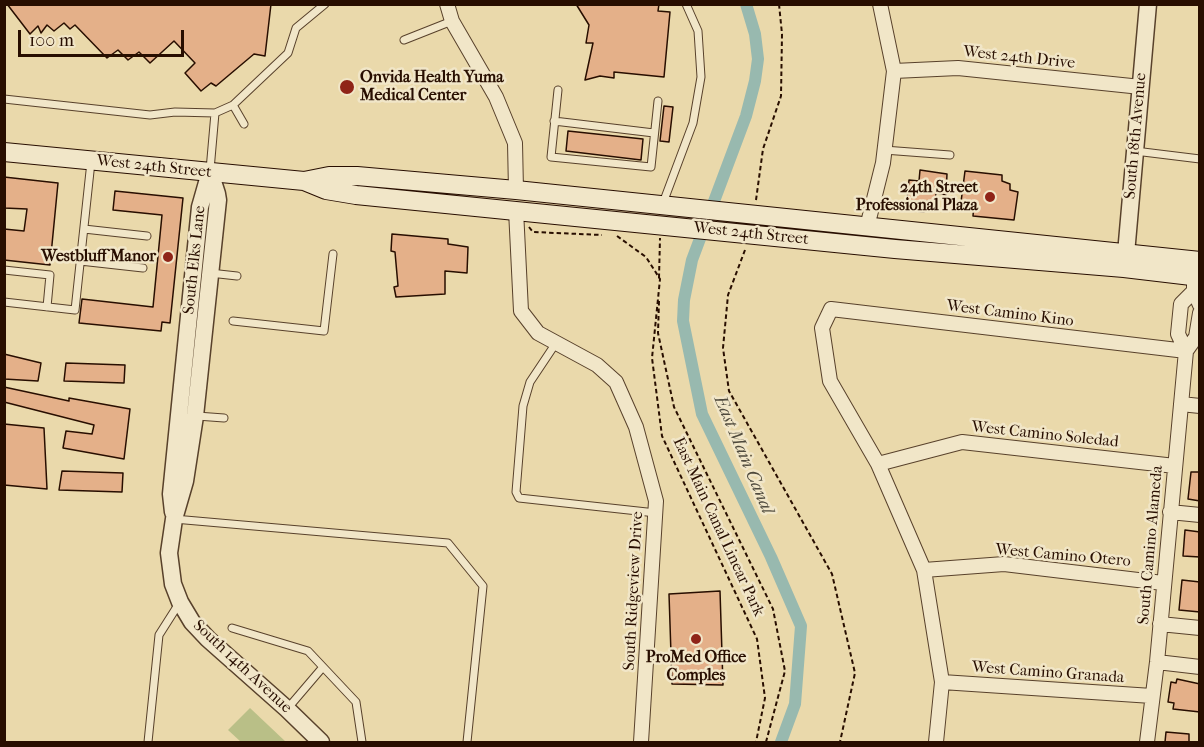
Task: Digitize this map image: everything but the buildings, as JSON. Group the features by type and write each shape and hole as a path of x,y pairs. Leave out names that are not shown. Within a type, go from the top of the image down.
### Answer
{"main road":[{"name":"West 24th Street","path":"4,152 304,181 329,176 357,176 516,190 867,227 1125,261 1197,273"},
{"name":"West 24th Street","path":"304,181 326,190 356,195 906,250 1125,261"},
{"path":"782,237 800,232 854,237 862,235 867,227"}],"street":[{"path":"447,4 452,21 495,97 514,143 516,210"},
{"path":"867,227 884,150 894,71 880,4"},
{"name":"South 18th Avenue","path":"1125,261 1148,4"},
{"name":"West 24th Drive","path":"894,71 958,68 1141,87"},
{"name":"South Elks Lane","path":"173,584 169,553 174,519 171,494 187,415 202,272 218,200 210,172"},
{"name":"South Ridgeview Drive","path":"516,210 521,311 538,333 597,365 616,382 636,428 656,501 641,742"},
{"path":"1197,273 1200,305"},
{"name":"South Camino Alameda","path":"1186,351 1178,334 1181,304 1197,273"},
{"name":"West Camino Kino","path":"878,464 830,381 822,328 831,309 1186,351"},
{"name":"South Camino Alameda","path":"1147,742 1186,351 1196,337 1200,313"},
{"path":"1181,404 1200,406"},
{"name":"West Camino Soledad","path":"878,464 962,442 1175,466"},
{"path":"878,464 924,570 942,682 936,742"},
{"path":"1170,512 1200,515"},
{"name":"West Camino Otero","path":"924,570 1004,564 1163,583"},
{"name":"South 14th Avenue","path":"173,584 192,622 287,709 317,741"},
{"path":"1160,624 1200,628"},
{"path":"1156,662 1200,667"},
{"name":"West Camino Granada","path":"942,682 1152,696"}],"lane":[{"path":"4,99 150,115 174,112 215,113 233,105 288,53 296,28 325,4"},
{"path":"662,206 693,123 701,77 698,31 686,4"},
{"path":"404,40 452,21"},
{"path":"558,90 551,157 651,167 658,101"},
{"path":"233,105 244,124"},
{"path":"210,172 215,113"},
{"path":"554,121 654,133"},
{"path":"884,150 950,155"},
{"path":"1135,152 1200,159"},
{"path":"4,302 75,310 91,160"},
{"path":"84,229 147,236"},
{"path":"233,321 324,331 333,254"},
{"path":"80,261 143,268"},
{"path":"4,270 50,275 47,307"},
{"path":"202,272 237,276"},
{"path":"556,343 530,382 524,406 516,492 519,498 656,513"},
{"path":"187,415 224,418"},
{"path":"174,519 448,543 483,586 467,742"},
{"path":"148,742 159,635 180,602"},
{"path":"232,628 308,651 356,702 362,742"},
{"path":"287,709 323,667"}],"path":[{"path":"754,215 763,150 781,96 782,34 778,4"},
{"path":"516,210 533,232 605,236"},
{"path":"669,226 658,333 674,407 773,609 785,671 766,742"},
{"path":"750,234 729,295 723,348 729,391 832,574 855,673 840,742"},
{"name":"East Main Canal Linear Park","path":"617,236 646,257 660,279 652,358 662,436 757,639 765,698 756,742"}],"green space":[{"path":"250,708 286,742 241,742 228,730"}],"waterway":[{"name":"East Main Canal","path":"746,4 755,34 758,59 755,81 746,116 692,260 684,300 683,321 702,414 771,557 801,626 795,704 781,742"}],"place":[{"name":"Onvida Health Yuma Medical Center","path":"347,87"},
{"name":"24th Street Professional Plaza","path":"990,197"},
{"name":"Westbluff Manor","path":"168,257"},
{"name":"ProMed Office Comples","path":"696,639"}]}
